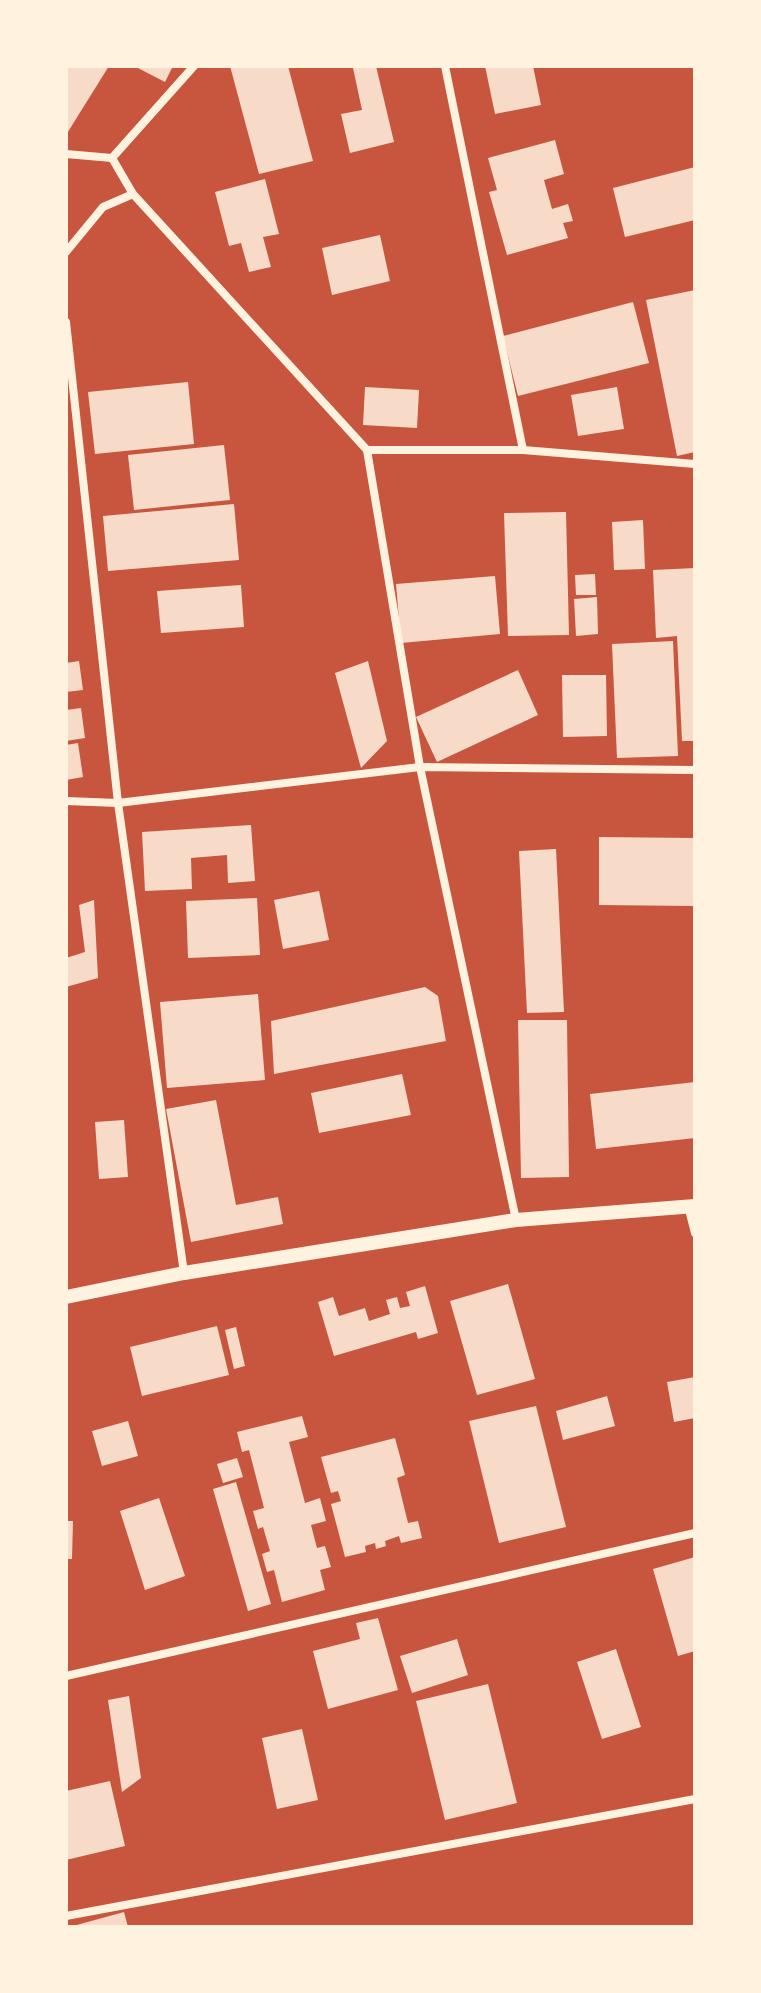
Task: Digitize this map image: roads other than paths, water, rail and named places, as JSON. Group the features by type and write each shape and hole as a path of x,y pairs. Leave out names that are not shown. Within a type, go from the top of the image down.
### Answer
{"street":[{"path":"112,158 194,66"},
{"path":"445,66 523,450"},
{"path":"66,154 112,158"},
{"path":"112,158 133,194 367,450 420,767 516,1220"},
{"path":"66,252 103,207 133,194"},
{"path":"66,322 118,803 184,1273"},
{"path":"367,450 523,450 695,464"},
{"path":"66,801 118,803 420,767 695,770"},
{"path":"66,1297 184,1273 516,1220 692,1206 695,1233"},
{"path":"66,1676 695,1533"},
{"path":"66,1916 695,1799"}]}
